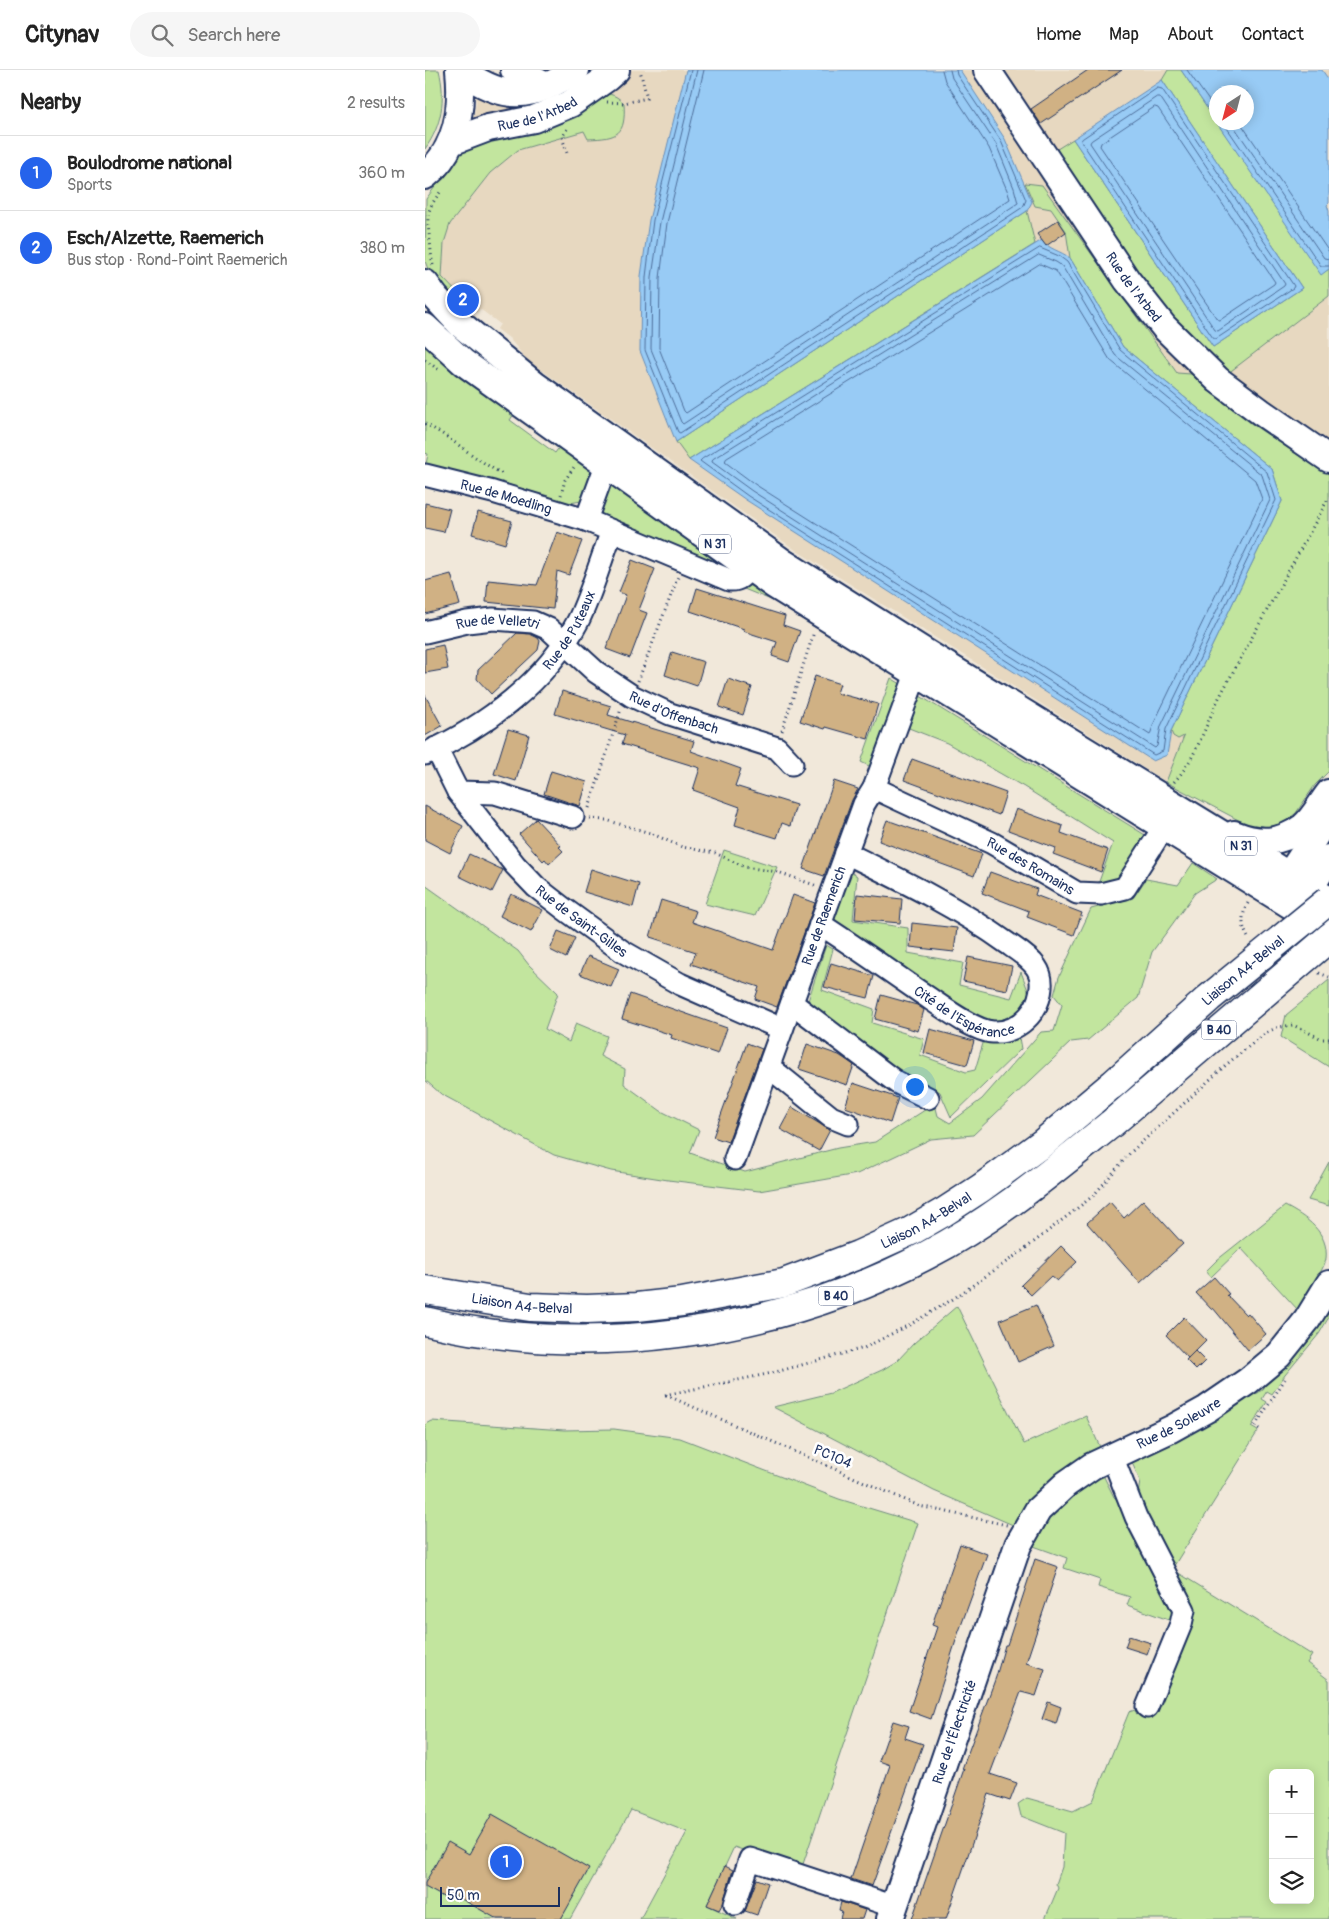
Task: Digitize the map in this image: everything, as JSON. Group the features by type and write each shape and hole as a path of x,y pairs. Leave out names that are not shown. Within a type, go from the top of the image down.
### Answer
{"highway":[{"name":"Liaison A4-Belval","path":"425,1290 531,1307 587,1309 637,1307 683,1302 784,1282 824,1268 911,1231 981,1188 1044,1142 1112,1084 1209,998 1302,892"},
{"name":"B 40","path":"425,1333 449,1338 514,1337 573,1339 658,1336 704,1330 755,1320 815,1304 852,1290 928,1255 981,1224 1022,1196 1111,1124 1329,938"},
{"name":"B 40","path":"425,1277 491,1291 531,1307"},
{"name":"B 40","path":"425,1321 514,1337"}],"main road":[{"name":"Rue de l'Arbed","path":"459,70 498,92 519,94 546,78 576,70"},
{"path":"434,182 441,159 451,142 459,118 462,94 459,70"},
{"path":"514,70 546,78"},
{"name":"Rue de l'Arbed","path":"451,142 488,128 534,119 570,104 616,70"},
{"name":"Rue de l'Arbed","path":"987,70 1127,280 1163,328 1218,380 1329,459"},
{"name":"N 31","path":"430,276 436,298 460,324 535,385 922,664 1189,842 1222,854 1302,892"},
{"name":"N 31","path":"425,327 463,362 749,568 1194,817 1302,892 1329,929"},
{"path":"1194,817 1247,840 1267,842 1285,837 1304,826 1329,793"},
{"path":"1302,892 1329,816"},
{"path":"1302,892 1329,858"},
{"name":"Rue de Soleuvre","path":"1018,1545 1038,1510 1066,1484 1092,1466 1171,1429 1207,1409 1249,1381 1279,1355 1307,1320 1329,1284"},
{"name":"Rue de l'Électricité","path":"893,1913 1018,1545"}],"street":[{"path":"606,465 586,520 683,561 735,580 741,578 749,568"},
{"name":"Rue de Moedling","path":"425,475 493,492 557,499 586,520"},
{"name":"Rue de Puteaux","path":"431,751 492,717 529,685 566,643 579,618 612,532"},
{"name":"Rue de Velletri","path":"425,632 467,622 493,620 533,622 549,629 566,643"},
{"name":"Rue d'Offenbach","path":"566,643 596,672 630,695 670,714 777,748 792,764"},
{"name":"Rue de Raemerich","path":"735,1160 863,804 874,788 922,664"},
{"name":"Rue de Saint-Gilles","path":"431,751 458,792 515,865 536,887 622,950 680,984 782,1029"},
{"name":"Rue des Romains","path":"874,788 992,843 1077,893 1101,894 1125,888 1165,827"},
{"path":"458,792 495,793 579,818"},
{"name":"Cité de l'Espérance","path":"820,924 945,1008 977,1027 992,1032 1010,1030 1023,1023 1038,1002 1041,983 1038,969 1031,961 990,931 923,890 846,853"},
{"path":"792,1002 896,1082 929,1098"},
{"path":"769,1067 831,1117 848,1124"},
{"path":"1112,1456 1136,1517 1184,1610 1181,1624 1147,1707"},
{"path":"735,1904 750,1859 893,1913"}],"path":[{"path":"632,101 647,98 640,70"},
{"path":"430,276 427,225 434,182"},
{"path":"425,424 450,438 494,469 511,477"},
{"path":"557,499 565,480 575,467"},
{"path":"1169,787 1183,773 1192,758 1219,700 1329,497"},
{"path":"683,561 579,818 606,820 650,833 682,847 715,853 745,867 778,872 832,891"},
{"path":"777,748 817,624"},
{"path":"1259,1429 1255,1426 1285,1379"},
{"name":"PC104","path":"665,1395 919,1506 996,1523"},
{"path":"1264,1395 1272,1399"}],"shaded area":[{"path":"526,70 1329,70 1329,472 1316,465 1184,735 1166,782 797,551 526,359 509,338 497,329 500,324 480,309 477,313 442,277 444,243 450,224 490,173 518,150 584,131 620,130 472,125 476,104 475,80"}],"green space":[{"path":"425,70 439,70 442,101 439,121 425,149"},
{"path":"1168,70 1181,70 1209,111 1209,130 1222,130 1321,274 1329,269 1329,296 1227,374 1172,322 1137,274 1054,151 1073,139 1213,347 1302,288 1162,80"},
{"path":"594,93 610,94 624,103 623,122 618,133 613,136 588,139 584,131 518,150 490,173 450,224 444,243 442,277 465,301 459,307 429,272 425,261 426,199 463,149"},
{"path":"1025,183 1042,185 1177,373 1191,374 1210,392 1252,424 1314,466 1329,473 1329,771 1315,785 1296,813 1283,824 1262,828 1248,825 1166,782 1184,736 1178,739 1173,736 1171,731 1282,501 1272,469 1123,347 1070,258 1066,231 1051,209 1035,206"},
{"path":"1027,211 1035,244 689,460 676,442"},
{"path":"425,339 516,411 510,420 555,453 562,443 775,594 771,600 744,589 740,578 603,518 598,503 590,495 581,501 570,503 559,501 507,484 426,464 428,454 425,453"},
{"path":"891,678 1150,838 1121,884 1097,887 1113,843 1024,787 947,743 891,721 871,767 861,762"},
{"path":"724,850 777,867 755,916 705,904"},
{"path":"1193,863 1217,879 1195,893 1152,952 1138,998 1088,1040 1071,1042 973,1135 931,1139 857,1174 759,1191 611,1171 554,1155 441,1094 425,1080 425,885 518,951 529,965 558,993 545,1029 569,1042 576,1023 607,1036 600,1056 625,1069 624,1084 661,1111 699,1130 690,1153 745,1172 838,1148 875,1142 928,1108 936,1108 938,1116 950,1123 982,1099 1041,1032 1054,1031 1062,1005 1054,995 1059,977 1091,909 1133,898 1146,879 1178,885"},
{"path":"850,872 857,876 853,920 908,928 908,953 963,963 959,985 1011,998 1021,972 1029,993 1020,1010 1000,1021 974,1018 830,918"},
{"path":"826,945 833,949 822,990 874,1009 872,1023 924,1039 920,1055 966,1072 975,1070 984,1040 1018,1032 1021,1049 951,1117 940,1092 874,1055 808,1001"},
{"path":"1329,980 1329,1067 1281,1037 1286,1015"},
{"path":"1329,1162 1329,1206 1308,1200"},
{"path":"1285,1206 1315,1226 1324,1241 1326,1249 1325,1263 1298,1310 1241,1248 1211,1277 1206,1271 1217,1260"},
{"path":"1329,1302 1329,1317 1319,1334 1272,1394 1267,1391 1262,1399 1267,1402 1251,1427 1258,1431 1172,1569 1312,1655 1307,1663 1329,1680 1329,1919 1045,1919 1058,1888 1056,1884 1062,1867 1064,1833 1021,1816 1018,1804 1027,1798 1073,1811 1093,1801 1129,1712 1147,1706 1180,1624 1127,1605 1130,1597 1098,1587 1100,1580 1064,1568 1067,1558 1028,1544 1045,1516 1102,1473 1114,1497 1135,1516 1140,1481 1130,1458 1250,1393 1258,1393 1264,1388 1266,1378"},
{"path":"957,1306 1024,1444 1086,1416 1100,1447 1062,1471 1041,1490 1013,1525 934,1491 773,1407 831,1393 882,1370 897,1361 914,1343"},
{"path":"432,1421 564,1430 614,1429 680,1438 839,1499 918,1523 801,1870 734,1847 707,1905 737,1919 640,1919 687,1832 631,1810 570,1919 425,1919 425,1425"}],"water":[{"path":"686,70 960,70 1005,139 1032,202 1027,211 676,442 640,351 641,276 649,220"},
{"path":"1181,70 1322,70 1329,80 1329,203 1327,205 1329,211 1329,269 1321,275 1222,130 1254,130 1254,85 1209,85 1209,111"},
{"path":"1162,80 1302,288 1213,347 1073,139"},
{"path":"1042,240 1048,246 1070,258 1123,347 1272,469 1282,501 1171,731 1167,755 1153,761 746,500 689,460"}],"building":[{"path":"1088,70 1122,70 1041,124 1031,109"},
{"path":"1058,220 1066,232 1046,246 1037,234"},
{"path":"425,503 450,509 444,532 425,528"},
{"path":"478,512 512,521 505,544 472,534"},
{"path":"557,532 582,541 569,575 557,571 553,609 486,602 488,580 537,585"},
{"path":"632,560 655,569 639,610 647,613 630,658 606,649 626,595 619,592"},
{"path":"451,574 460,605 425,614 425,581"},
{"path":"697,588 785,616 783,625 800,631 789,662 772,656 777,642 690,611"},
{"path":"517,633 530,634 538,638 540,641 538,650 491,694 477,679 478,670"},
{"path":"443,645 448,669 425,673 425,649"},
{"path":"672,652 704,662 697,686 665,675"},
{"path":"815,676 840,684 837,693 878,704 868,739 800,721"},
{"path":"728,679 752,687 743,715 719,707"},
{"path":"562,691 611,706 608,715 694,741 691,751 741,769 735,786 796,805 790,826 782,823 777,838 735,825 740,807 693,790 700,768 622,744 625,735 555,714"},
{"path":"425,695 442,726 425,736"},
{"path":"508,729 529,735 516,781 494,774"},
{"path":"912,759 1006,793 999,815 904,780"},
{"path":"551,771 587,782 580,806 544,794"},
{"path":"834,781 858,789 852,800 824,876 803,869"},
{"path":"425,806 463,826 450,853 425,840"},
{"path":"1016,809 1063,826 1061,833 1108,850 1101,872 1053,854 1056,848 1008,830"},
{"path":"536,819 561,846 559,847 563,851 549,864 545,859 543,861 519,834"},
{"path":"887,820 982,854 974,876 879,841"},
{"path":"469,854 503,870 492,892 459,876"},
{"path":"591,869 639,884 633,907 584,892"},
{"path":"990,872 1037,889 1035,895 1082,913 1074,935 1027,917 1029,911 982,893"},
{"path":"511,894 543,910 531,932 500,916"},
{"path":"857,894 902,899 900,923 855,919"},
{"path":"793,895 815,903 777,1007 755,999 759,987 691,964 696,952 650,937 661,900 696,911 692,922 773,950"},
{"path":"912,923 957,928 954,952 910,947"},
{"path":"558,931 575,938 566,958 550,950"},
{"path":"588,956 619,969 611,987 580,974"},
{"path":"968,957 1012,966 1007,990 963,981"},
{"path":"831,963 874,976 868,998 824,987"},
{"path":"630,994 727,1028 718,1054 671,1038 672,1035 622,1019"},
{"path":"881,995 917,1005 924,1010 918,1031 875,1019"},
{"path":"930,1029 974,1041 967,1065 924,1053"},
{"path":"747,1043 762,1049 728,1142 713,1137"},
{"path":"807,1044 839,1055 854,1065 847,1085 799,1069"},
{"path":"853,1083 898,1098 890,1123 845,1107"},
{"path":"792,1107 830,1130 819,1151 780,1129"},
{"path":"1143,1200 1183,1244 1140,1283 1087,1223 1110,1202 1124,1218"},
{"path":"1061,1246 1077,1262 1057,1281 1051,1276 1031,1295 1021,1285"},
{"path":"1214,1277 1229,1294 1227,1295 1246,1315 1248,1313 1266,1334 1248,1350 1213,1308 1212,1310 1196,1293"},
{"path":"1036,1305 1054,1346 1018,1362 1000,1320"},
{"path":"1184,1317 1206,1340 1188,1358 1166,1335"},
{"path":"1195,1351 1205,1361 1196,1370 1186,1360"},
{"path":"960,1544 987,1554 958,1634 931,1719 909,1711 937,1627 932,1625"},
{"path":"1035,1559 1058,1567 1026,1663 1045,1669 1036,1696 1021,1692 990,1774 1017,1783 1010,1801 989,1794 946,1919 912,1919 964,1769 962,1769 996,1677 1005,1645 1007,1645"},
{"path":"1129,1636 1151,1643 1147,1654 1125,1647"},
{"path":"1048,1702 1061,1707 1056,1724 1042,1719"},
{"path":"893,1721 909,1726 905,1738 923,1744 872,1886 851,1879 890,1765 879,1761"},
{"path":"492,1814 589,1869 561,1919 497,1919 451,1893 447,1899 425,1887 425,1883 448,1842 469,1854"},
{"path":"725,1866 733,1870 719,1910 707,1905"},
{"path":"757,1879 768,1883 757,1915 745,1911"},
{"path":"841,1902 865,1910 862,1919 840,1919 842,1911 839,1910"}],"place":[{"name":"Esch/Alzette, Raemerich","path":"463,300"},
{"name":"Boulodrome national","path":"506,1862"}]}
